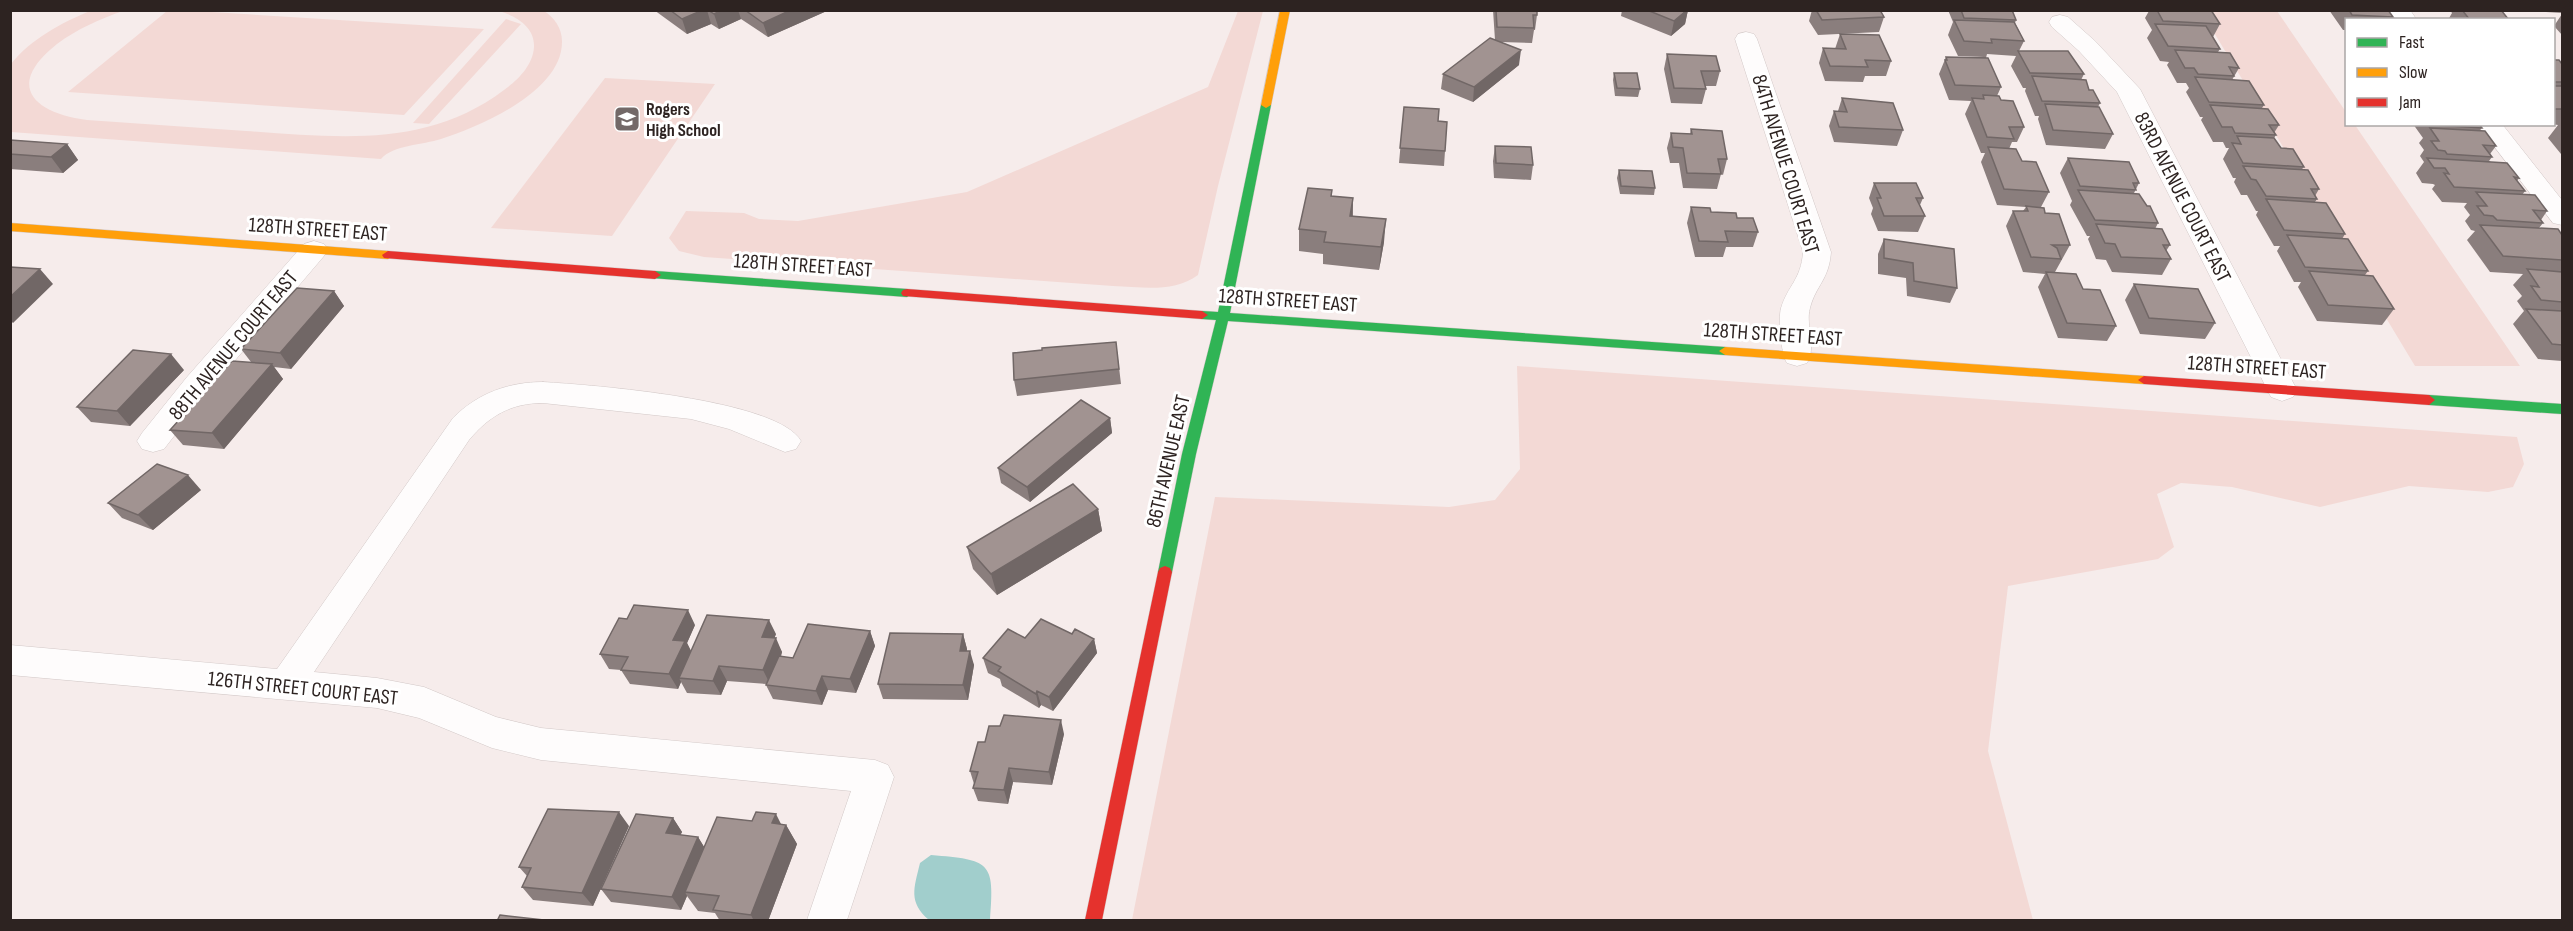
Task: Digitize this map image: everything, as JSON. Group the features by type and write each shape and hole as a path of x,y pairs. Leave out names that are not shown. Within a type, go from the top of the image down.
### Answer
{"street":[{"name":"86TH AVENUE EAST","path":"1093,921 1189,454 1223,317 1285,10"},
{"name":"83RD AVENUE COURT EAST","path":"2060,22 2088,46 2128,89 2282,390"},
{"name":"84TH AVENUE COURT EAST","path":"1746,39 1817,252 1816,269 1795,309 1797,356"},
{"path":"2491,126 2562,216"},
{"name":"128TH STREET EAST","path":"10,227 1223,317 2562,409"},
{"name":"88TH AVENUE COURT EAST","path":"153,441 198,384 314,250"},
{"path":"286,685 458,432 476,414 494,403 517,395 542,393 690,407 742,420 786,441"},
{"name":"126TH STREET COURT EAST","path":"10,660 400,697 450,712 492,732 542,744 875,777 827,921"}],"shaded area":[{"path":"90,11 123,11 73,34 57,44 41,59 32,73 29,85 32,95 40,104 52,111 87,120 280,133 380,135 444,122 474,109 514,82 524,72 533,54 533,40 528,28 518,19 499,11 544,11 557,23 562,41 559,59 549,76 535,91 517,104 458,133 401,148 386,154 381,159 11,132 11,64 47,33"},
{"path":"167,11 484,29 404,115 68,92"},
{"path":"1238,11 1263,11 1218,186 1198,275 1189,281 1168,287 1135,287 704,257 679,251 669,238 686,211 744,213 759,219 798,221 967,192 1208,87"},
{"path":"2201,11 2277,11 2345,111 2345,126 2356,126 2520,366 2415,366"},
{"path":"506,19 521,24 429,124 413,123"},
{"path":"605,78 715,84 612,236 491,228"},
{"path":"1517,366 2517,437 2524,464 2513,487 2488,492 2409,486 2320,507 2232,487 2181,483 2157,494 2174,547 2158,559 2008,586 1988,751 2033,920 1132,920 1215,497 1449,507 1495,500 1520,469"}],"water":[{"path":"931,855 966,859 984,867 989,875 991,886 990,920 929,920 922,913 915,901 915,887 920,863"}],"building":[{"path":"670,10 703,10 682,19"},
{"path":"708,10 722,10 714,14"},
{"path":"745,10 791,10 763,23"},
{"path":"1496,10 1537,10 1537,15 1533,15 1534,28 1497,27"},
{"path":"1647,10 1687,10 1674,21"},
{"path":"1816,10 1880,10 1884,17 1822,20"},
{"path":"1961,10 2012,10 2016,20 1964,18"},
{"path":"2157,10 2211,10 2220,24 2163,21"},
{"path":"2349,10 2388,10 2393,17 2352,15"},
{"path":"2462,10 2501,10 2507,18 2468,18"},
{"path":"1954,20 2014,22 2024,41 1991,39 1992,43 1964,41"},
{"path":"2155,24 2206,26 2220,49 2168,46"},
{"path":"1840,34 1879,35 1891,61 1865,60 1868,67 1830,66 1823,48 1846,49"},
{"path":"1490,38 1521,50 1474,87 1443,74"},
{"path":"2175,50 2230,53 2239,68 2229,67 2234,76 2198,74 2194,68 2185,68"},
{"path":"2018,51 2068,51 2084,74 2030,73"},
{"path":"1667,54 1716,56 1720,71 1701,71 1706,89 1674,88"},
{"path":"1946,57 1988,58 2001,87 1955,85 1945,60 1947,60"},
{"path":"2555,60 2559,60 2562,64 2562,82 2555,82"},
{"path":"1614,73 1637,73 1640,89 1617,88"},
{"path":"2032,76 2086,80 2089,90 2093,90 2100,103 2042,101"},
{"path":"2195,77 2249,81 2264,105 2209,102"},
{"path":"2555,86 2562,86 2562,109 2555,109"},
{"path":"1983,95 1999,96 2001,100 2013,101 2024,127 2009,127 2014,139 1987,137 1972,98 1984,99"},
{"path":"1842,98 1893,103 1903,130 1839,127 1834,111 1847,112"},
{"path":"2045,104 2099,107 2113,134 2053,130"},
{"path":"2210,105 2268,109 2279,125 2269,125 2276,135 2235,133 2232,127 2222,127"},
{"path":"1404,107 1439,109 1438,121 1447,122 1445,151 1400,148"},
{"path":"2451,126 2480,126 2482,128"},
{"path":"2430,128 2485,131 2496,146 2483,145 2492,157 2447,154 2445,151 2438,150 2431,141 2439,141"},
{"path":"1691,129 1722,131 1727,159 1718,159 1721,174 1687,173 1683,148 1673,147 1671,133 1692,134"},
{"path":"2237,136 2274,138 2281,148 2293,149 2304,167 2243,163 2232,143 2241,144"},
{"path":"10,140 67,144 51,157 10,154"},
{"path":"1495,146 1531,147 1533,165 1496,163"},
{"path":"1988,147 2016,149 2022,161 2036,162 2049,192 2004,189"},
{"path":"2068,158 2129,162 2139,183 2133,183 2136,190 2080,186"},
{"path":"2427,158 2507,163 2519,178 2514,177 2525,191 2454,187 2444,173 2449,174 2445,168 2434,168"},
{"path":"2243,166 2308,170 2319,189 2311,189 2317,199 2266,196"},
{"path":"1619,170 1652,171 1655,188 1621,186"},
{"path":"1874,183 1916,183 1923,198 1916,198 1925,216 1884,216 1877,198 1881,198"},
{"path":"1308,188 1332,190 1331,196 1353,198 1350,216 1386,219 1381,247 1324,242 1326,232 1299,229"},
{"path":"2078,190 2139,194 2147,206 2150,206 2158,223 2095,220"},
{"path":"2476,192 2535,195 2547,211 2533,210 2543,223 2497,220 2493,216 2484,215 2477,206 2487,206"},
{"path":"2266,199 2326,203 2345,234 2284,230"},
{"path":"2026,206 2044,208 2045,213 2059,214 2070,245 2052,245 2057,248 2061,259 2031,257 2013,211 2028,211"},
{"path":"1691,207 1710,208 1711,212 1736,213 1737,218 1753,218 1758,232 1725,231 1728,242 1699,241"},
{"path":"2096,224 2162,229 2170,245 2163,245 2171,259 2121,257 2115,244 2105,243"},
{"path":"2480,225 2558,229 2562,235 2562,260 2503,256"},
{"path":"2287,235 2348,239 2368,271 2305,267"},
{"path":"1884,239 1954,249 1957,288 1914,281 1913,263 1884,258"},
{"path":"10,267 40,269 10,297"},
{"path":"2527,269 2562,272 2562,302 2541,300 2531,286 2539,287"},
{"path":"2309,271 2373,276 2394,309 2328,305"},
{"path":"2046,272 2076,274 2083,289 2100,290 2116,326 2067,323"},
{"path":"2134,284 2198,289 2215,323 2149,318"},
{"path":"297,288 334,291 280,353 241,349"},
{"path":"2526,309 2562,311 2562,345 2552,344"},
{"path":"1116,342 1119,369 1014,380 1013,353 1042,350 1042,348"},
{"path":"133,350 171,354 117,411 77,407"},
{"path":"232,361 272,364 212,433 170,430"},
{"path":"1081,400 1110,418 1027,487 998,468"},
{"path":"157,464 188,475 138,515 108,503"},
{"path":"1073,484 1098,509 991,574 967,547"},
{"path":"634,605 688,610 673,640 685,641 669,674 621,670 628,657 600,654 619,618 627,619"},
{"path":"707,615 769,620 762,637 776,638 763,670 719,666 713,681 679,678"},
{"path":"1041,619 1072,634 1075,629 1094,639 1049,697 1037,691 1036,694 998,671 1001,667 983,658 1008,629 1025,638"},
{"path":"808,624 870,631 850,679 822,676 816,691 766,685 779,656 793,658"},
{"path":"890,633 963,634 960,651 970,651 963,685 878,684"},
{"path":"1004,715 1061,720 1049,772 1009,768 1004,790 973,788 978,772 970,771 978,742 985,742 989,726 1000,726"},
{"path":"548,809 619,812 582,893 522,887 531,868 519,867"},
{"path":"756,812 776,814 772,823 786,825 751,915 713,910 719,896 685,892 717,817 752,821"},
{"path":"636,814 673,818 666,833 698,837 672,897 601,889"},
{"path":"500,915 553,921 497,921"}],"traffic: fast":[{"path":"1165,572 1189,454 1223,317 1266,105"},
{"path":"655,275 907,293"},
{"path":"1202,315 1725,351"},
{"path":"2429,400 2562,409"}],"traffic: slow":[{"path":"1266,105 1285,10"},
{"path":"10,227 388,255"},
{"path":"1725,351 2144,380"}],"traffic: jam":[{"path":"388,255 655,275"},
{"path":"907,293 1202,315"},
{"path":"2144,380 2429,400"},
{"path":"1093,920 1165,572"}],"place":[{"name":"Rogers High School","path":"627,119"}]}
